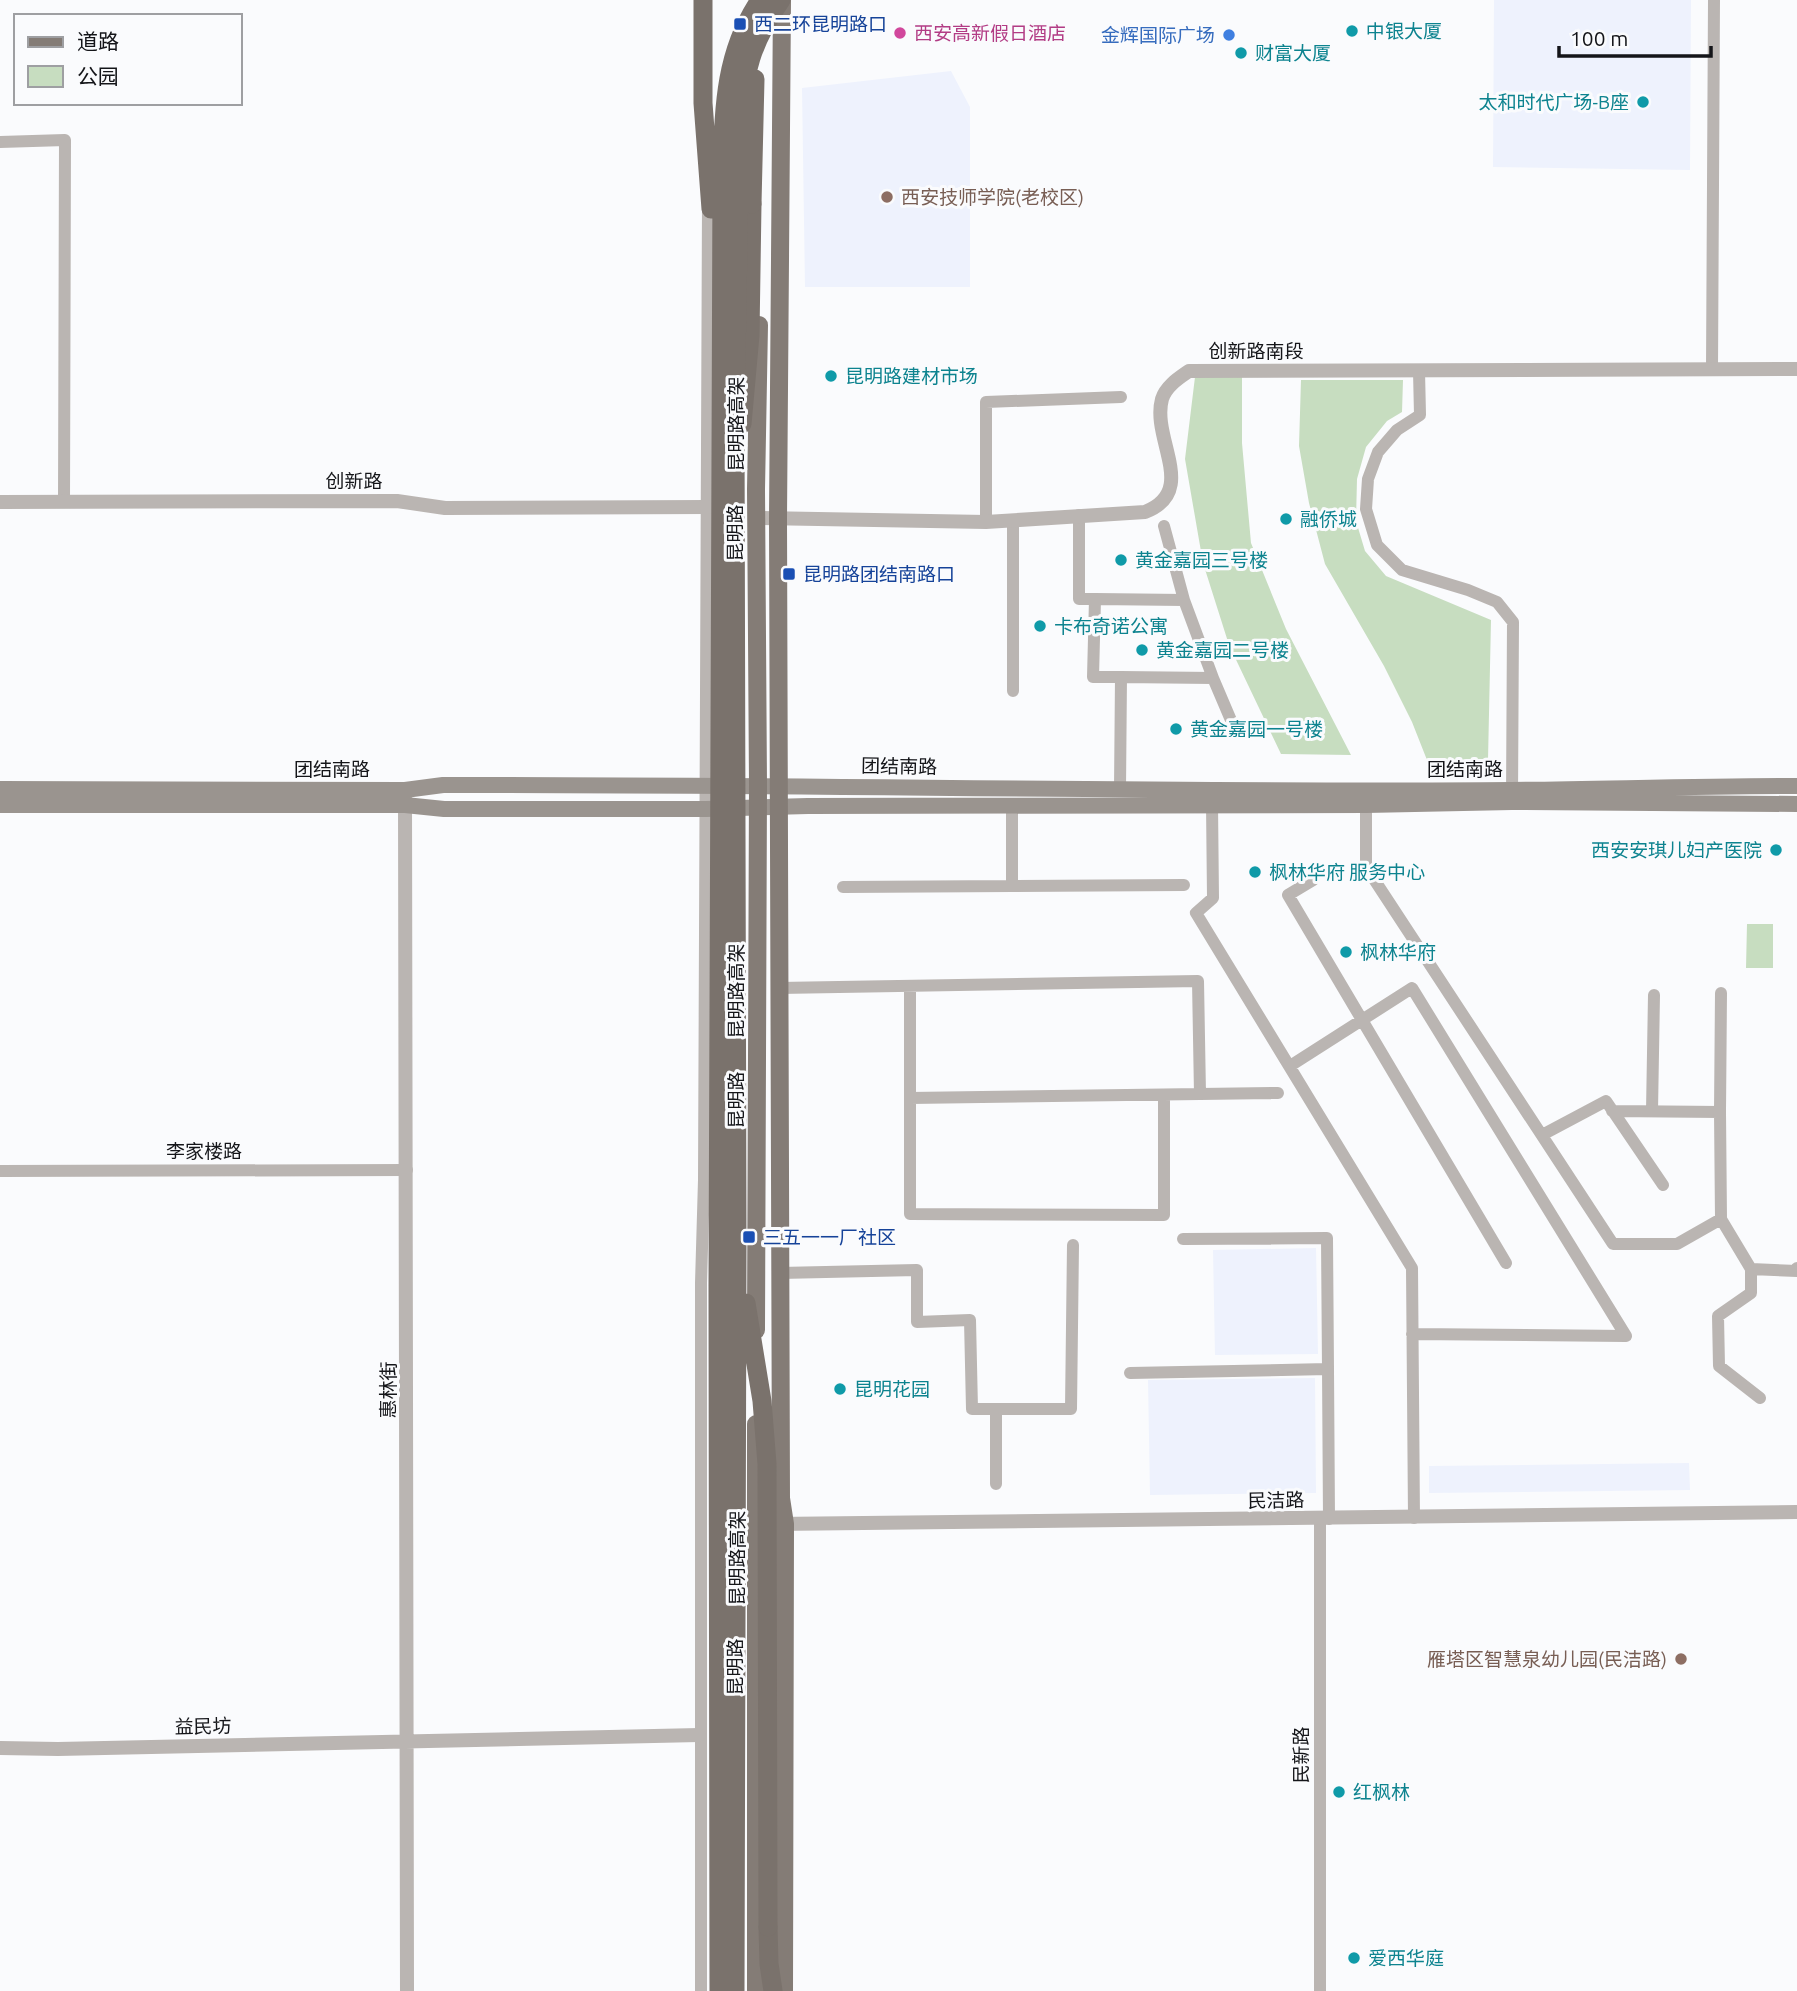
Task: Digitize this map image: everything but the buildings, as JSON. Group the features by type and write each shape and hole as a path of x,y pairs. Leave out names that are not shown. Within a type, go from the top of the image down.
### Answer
{"highway":[{"path":"704,0 703,103 712,222 712,307 720,370"},
{"path":"735,488 750,335 757,0"},
{"name":"昆明路高架","path":"710,1990 718,1286 720,370 725,96 730,66 757,0"},
{"name":"昆明路高架","path":"736,1991 735,488 742,87 747,64 781,0"},
{"path":"737,1243 762,1401 766,1455 768,1927 772,1991"}],"main road":[{"name":"昆明路","path":"756,1991 756,518 763,134 757,0"},
{"path":"781,0 778,519 780,1273 782,1498 785,1524 784,1991"},
{"name":"团结南路","path":"0,805 405,798 443,785 1120,789 1797,804"},
{"name":"团结南路","path":"0,789 405,798 444,809 1366,805 1511,796 1797,786"}],"street":[{"name":"昆明路","path":"704,0 708,136 708,507 699,1735 710,1990"},
{"path":"1712,369 1714,0"},
{"path":"708,136 763,134"},
{"path":"0,142 65,140 64,502"},
{"name":"创新路南段","path":"756,518 986,522 1146,512 1159,507 1168,498 1173,485 1160,415 1163,397 1172,384 1189,371 1797,369"},
{"path":"1419,371 1420,415 1397,430 1378,452 1368,479 1366,509 1377,545 1402,570 1468,590 1497,602 1513,622 1511,796"},
{"path":"986,522 986,401 1121,397"},
{"name":"创新路","path":"0,502 383,501 444,508 708,507"},
{"path":"708,507 756,518"},
{"path":"1079,515 1079,598 1184,600"},
{"path":"1013,520 1013,691"},
{"path":"1164,526 1184,600 1236,732"},
{"path":"1095,598 1093,677 1213,678"},
{"path":"1120,789 1121,677"},
{"name":"惠林街","path":"405,798 407,1991"},
{"path":"1212,804 1213,898 1196,913 1412,1268 1414,1518"},
{"path":"1012,805 1012,886"},
{"path":"1366,805 1366,867 1613,1244 1676,1244 1721,1219"},
{"path":"1313,880 1288,895 1506,1263"},
{"path":"843,887 1184,884"},
{"path":"779,988 1198,981 1200,1094"},
{"path":"910,986 910,1214 1164,1215 1164,1095"},
{"path":"1290,1066 1412,988 1626,1336 1412,1335"},
{"path":"1721,993 1721,1219 1751,1269 1751,1293 1718,1316 1719,1366 1760,1398"},
{"path":"1652,1111 1654,995"},
{"path":"910,1098 1278,1093"},
{"path":"1542,1135 1606,1101 1663,1185"},
{"path":"1612,1111 1720,1112"},
{"name":"李家楼路","path":"0,1171 407,1170"},
{"name":"民新路","path":"1183,1239 1327,1238 1328,1369 1320,1991"},
{"path":"780,1273 917,1270 917,1322 970,1320 972,1409 1071,1409 1073,1245"},
{"path":"1751,1269 1797,1271 1797,1268"},
{"path":"1130,1373 1328,1369"},
{"path":"996,1409 996,1484"},
{"name":"民洁路","path":"756,1524 1797,1512"},
{"path":"699,1735 756,1734"},
{"name":"益民坊","path":"0,1748 699,1735"}],"shaded area":[{"path":"1494,0 1691,0 1690,170 1493,167"},
{"name":"西安技师学院(老校区)","path":"951,71 970,107 970,287 805,287 802,88"},
{"path":"1316,1248 1318,1354 1215,1355 1213,1250"},
{"path":"1315,1378 1316,1493 1150,1495 1148,1380"},
{"path":"1689,1463 1690,1490 1429,1493 1429,1466"}],"green space":[{"path":"1195,377 1242,377 1242,443 1251,543 1286,629 1351,755 1281,754 1229,645 1203,563 1185,459"},
{"path":"1301,380 1403,380 1402,412 1387,421 1366,447 1357,479 1356,521 1365,551 1386,576 1491,620 1488,760 1427,760 1412,722 1384,666 1325,564 1309,503 1299,446"},
{"path":"1747,924 1773,924 1773,968 1746,968"}],"place":[{"name":"西二环昆明路口","path":"740,24"},
{"name":"中银大厦","path":"1352,31"},
{"name":"西安高新假日酒店","path":"900,33"},
{"name":"金辉国际广场","path":"1229,35"},
{"name":"财富大厦","path":"1241,53"},
{"name":"太和时代广场-B座","path":"1643,102"},
{"name":"西安技师学院(老校区)","path":"887,197"},
{"name":"昆明路建材市场","path":"831,376"},
{"name":"融侨城","path":"1286,519"},
{"name":"黄金嘉园三号楼","path":"1121,560"},
{"name":"昆明路团结南路口","path":"789,574"},
{"name":"卡布奇诺公寓","path":"1040,626"},
{"name":"黄金嘉园二号楼","path":"1142,650"},
{"name":"黄金嘉园一号楼","path":"1176,729"},
{"name":"西安安琪儿妇产医院","path":"1776,850"},
{"name":"枫林华府 服务中心","path":"1255,872"},
{"name":"枫林华府","path":"1346,952"},
{"name":"三五一一厂社区","path":"749,1237"},
{"name":"昆明花园","path":"840,1389"},
{"name":"雁塔区智慧泉幼儿园(民洁路)","path":"1681,1659"},
{"name":"红枫林","path":"1339,1792"},
{"name":"爱西华庭","path":"1354,1958"}]}
